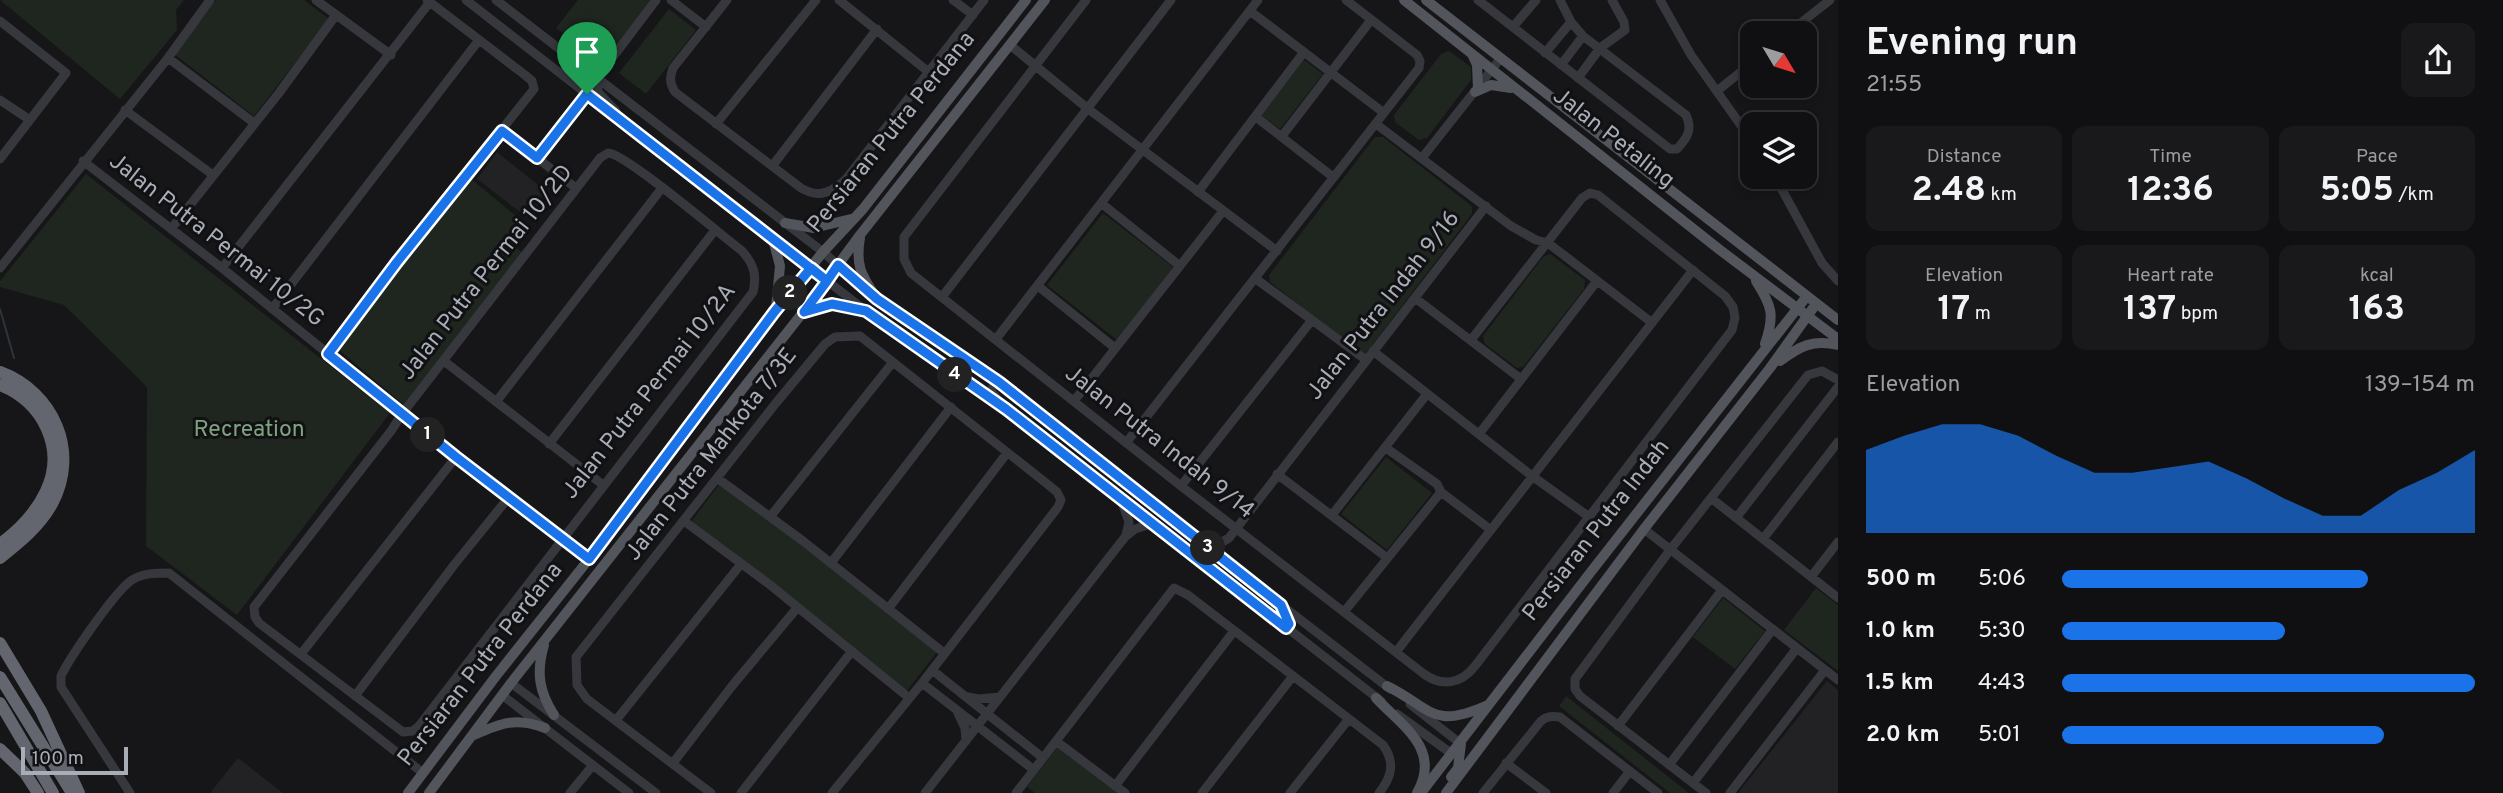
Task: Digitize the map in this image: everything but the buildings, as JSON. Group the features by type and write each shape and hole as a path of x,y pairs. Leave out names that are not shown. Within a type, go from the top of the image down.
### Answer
{"highway":[{"path":"0,372 26,386 47,406 59,429 64,458 60,485 48,511 26,538 0,558"},
{"path":"0,385 24,398 37,410 49,433 53,456 50,481 40,504 25,523 0,544"},
{"path":"0,643 41,711 79,793"},
{"path":"0,677 72,793"},
{"path":"0,703 53,793"},
{"path":"0,750 25,774 38,793"}],"main road":[{"name":"Persiaran Putra Perdana","path":"408,793 589,559 775,311 822,252 863,209 1026,0"},
{"name":"Persiaran Putra Perdana","path":"429,793 504,688 546,639 804,312 860,235 1045,0"},
{"name":"Jalan Petaling","path":"1404,0 1838,339"},
{"name":"Jalan Petaling","path":"1426,0 1838,320"},
{"path":"1472,54 1477,69 1476,90 1491,85 1517,89"},
{"path":"785,223 814,228 829,226 853,218 863,209"},
{"path":"860,235 858,263 862,276 877,299"},
{"path":"773,239 780,266 775,311"},
{"path":"1751,273 1766,296 1771,313 1769,333 1757,359"},
{"name":"Persiaran Putra Indah","path":"1443,793 1514,705 1644,529 1770,368 1811,300"},
{"path":"804,312 832,304 866,311"},
{"name":"Persiaran Putra Indah","path":"1419,793 1458,751 1539,639 1757,359 1803,312"},
{"path":"1770,368 1807,343 1825,342 1838,345"},
{"path":"1590,573 1576,598 1576,605 1581,605 1601,587"},
{"path":"1539,639 1562,615 1568,615 1569,622 1553,651"},
{"path":"546,639 540,660 539,679 554,715"},
{"path":"465,716 504,688 506,672 515,659 518,648"},
{"path":"1387,686 1430,713 1442,717 1463,715 1491,704"},
{"path":"1376,698 1419,742 1424,763 1419,793"},
{"path":"1443,793 1458,768 1458,751 1476,746 1514,705"},
{"path":"471,737 512,722 531,723 545,728"}],"street":[{"path":"0,268 211,0"},
{"path":"316,0 391,55"},
{"path":"466,0 866,311 1006,409 1376,698 1458,751"},
{"path":"495,0 785,223 877,299 999,382 1387,686 1458,751"},
{"path":"623,123 619,114 597,92 597,78 656,0"},
{"path":"671,0 706,27"},
{"path":"727,0 673,68 670,80 675,92 810,193 821,194 836,189 852,172 984,0"},
{"path":"713,122 816,0"},
{"path":"839,0 930,73"},
{"path":"953,0 973,15"},
{"path":"1035,66 1086,0"},
{"path":"942,297 1171,0"},
{"path":"996,339 1258,0"},
{"path":"1126,443 1419,68 1417,54 1346,0"},
{"path":"1478,0 1491,4 1513,27 1545,53 1670,149 1677,149 1688,136 1689,120 1682,110 1583,36 1560,0"},
{"path":"1513,27 1536,0"},
{"path":"1578,78 1600,48 1625,30 1624,22 1612,0"},
{"path":"1660,0 1691,55 1740,124"},
{"path":"1803,21 1829,0"},
{"path":"222,268 391,55 429,1 525,75 532,81 534,89 328,354"},
{"path":"1250,11 1384,113"},
{"path":"171,229 336,15"},
{"path":"1282,136 1371,20"},
{"path":"0,21 66,73 0,159"},
{"path":"1545,53 1572,22"},
{"path":"773,164 877,29"},
{"path":"1561,65 1583,36"},
{"path":"272,309 479,40"},
{"path":"1010,45 1087,108 1277,251"},
{"path":"1198,192 1304,52"},
{"path":"168,58 254,123"},
{"path":"1422,158 1500,59"},
{"path":"574,61 590,83 591,98"},
{"path":"584,68 593,69 607,65"},
{"path":"605,85 607,65"},
{"name":"Jalan Putra Indah 9/14","path":"1035,66 904,237 904,260 911,272 1126,443 1434,681 1453,681 1470,673 1732,330 1735,318 1731,302 1598,195 1590,194 1583,198 1548,243"},
{"path":"1717,91 1740,73"},
{"path":"573,84 579,105"},
{"path":"537,158 579,105 591,98"},
{"path":"0,100 30,120"},
{"path":"125,110 213,175"},
{"path":"1256,117 1333,177"},
{"name":"Jalan Putra Indah 9/16","path":"1229,538 1486,206 1376,124"},
{"path":"502,131 576,188"},
{"name":"Jalan Putra Permai 10/2D","path":"266,628 255,617 256,603 600,158 608,153 618,155"},
{"name":"Jalan Putra Permai 10/2A","path":"266,628 400,731 413,731 753,292 756,277 749,259 618,155"},
{"name":"Jalan Putra Permai 10/2G","path":"83,162 222,268 456,457 589,559"},
{"path":"496,402 662,188"},
{"path":"1782,189 1822,263 1838,281"},
{"path":"1101,202 1180,266"},
{"path":"1486,206 1524,235 1548,243 1651,322"},
{"path":"1074,401 1223,211"},
{"path":"549,444 715,230"},
{"path":"1471,340 1548,243"},
{"path":"1396,652 1693,270"},
{"path":"1256,279 1366,360"},
{"path":"1479,433 1597,281"},
{"path":"1038,286 1115,348"},
{"path":"1415,298 1521,379"},
{"path":"1181,486 1312,320"},
{"name":"Jalan Putra Mahkota 7/3E","path":"617,719 587,699 578,688 576,657 776,402 831,339 844,335 860,336 1060,496 1058,507 944,653"},
{"path":"1373,351 1532,476 1588,516"},
{"path":"444,361 603,485"},
{"path":"771,517 893,362"},
{"path":"1706,793 1577,693 1575,679 1670,550 1808,374 1822,371 1838,380"},
{"path":"999,382 991,391 1006,409"},
{"path":"1736,518 1838,387"},
{"path":"1332,515 1427,394"},
{"path":"831,563 951,407"},
{"path":"1763,539 1838,442"},
{"path":"1386,448 1437,484 1441,492 1491,530"},
{"path":"888,609 1007,453"},
{"path":"301,654 456,457"},
{"path":"1277,474 1386,557"},
{"path":"717,478 831,563 944,653 832,793"},
{"path":"1344,612 1441,492"},
{"path":"355,696 509,497"},
{"path":"1711,498 1838,598"},
{"path":"1122,502 1129,522 1125,537"},
{"path":"684,522 908,697"},
{"path":"925,793 1125,537 1135,529 1151,524"},
{"path":"1644,529 1838,680"},
{"path":"1196,539 1217,545 1229,538"},
{"path":"1229,538 1227,557 1237,570"},
{"path":"1811,577 1838,542"},
{"path":"711,793 617,719 741,564"},
{"path":"130,793 61,687 61,676 122,588 139,576 156,573 169,573 424,773"},
{"path":"1031,793 1019,789 1174,589 1188,595 1383,745 1388,753 1391,775 1379,793"},
{"path":"1618,726 1722,590"},
{"path":"1281,605 1290,620 1286,628"},
{"path":"673,763 797,608"},
{"path":"1669,765 1773,629"},
{"path":"1115,786 1234,631"},
{"path":"1693,783 1797,648"},
{"path":"741,793 852,651"},
{"path":"932,670 1007,728 1039,764"},
{"path":"1730,793 1825,670"},
{"path":"1202,793 1293,676"},
{"path":"922,683 998,741 1039,764"},
{"path":"504,688 554,715 656,793"},
{"path":"504,688 545,728 629,793"},
{"path":"963,695 978,699 1000,697"},
{"path":"1000,697 1001,716 1007,728"},
{"path":"956,709 965,728 966,741"},
{"path":"1483,793 1541,720 1554,716 1560,717 1658,793"},
{"path":"1290,793 1348,720"},
{"path":"966,741 988,738 998,741"},
{"path":"1056,741 1125,793"},
{"path":"1506,763 1546,793"},
{"path":"571,793 593,765"},
{"path":"1613,793 1630,771"}],"shaded area":[{"path":"497,152 548,193 528,218 477,179"},
{"path":"1827,681 1838,690 1838,793 1738,793"},
{"path":"238,758 283,793 210,793"}],"green space":[{"path":"0,0 184,0 176,10 177,30 120,99"},
{"path":"216,0 304,0 329,19 254,116 174,54"},
{"path":"578,0 653,0 604,64 556,28"},
{"path":"669,9 696,30 646,94 619,73"},
{"path":"1449,51 1471,67 1471,80 1427,138 1419,140 1395,122 1394,115 1441,54"},
{"path":"1304,60 1323,74 1280,129 1261,115"},
{"path":"1375,137 1383,137 1472,206 1472,214 1364,356 1270,282 1269,275"},
{"name":"Recreation","path":"86,174 390,413 237,615 146,546 147,387 64,305 0,287 0,281"},
{"path":"470,178 523,222 508,241 523,253 404,405 338,349"},
{"path":"1103,213 1173,267 1117,340 1047,285"},
{"path":"1550,254 1585,280 1584,289 1523,367 1517,368 1485,344 1483,336 1543,257"},
{"path":"1386,457 1432,493 1387,550 1341,514"},
{"path":"721,482 937,652 906,692 690,523"},
{"path":"1816,588 1838,605 1838,671 1784,630"},
{"path":"1723,598 1765,631 1735,669 1693,637"},
{"path":"1566,696 1689,793 1670,793 1559,706"},
{"path":"1058,746 1119,793 1035,793 1027,787"}],"waterway":[{"path":"0,309 14,358"}],"route":[{"path":"587,94 537,158 502,131 397,262 328,354 589,559 775,311 811,268 827,281 838,265 877,299 999,382 1281,605 1290,620 1286,628 1006,409 866,311 832,304 804,312 827,281 811,268 587,94"}]}
